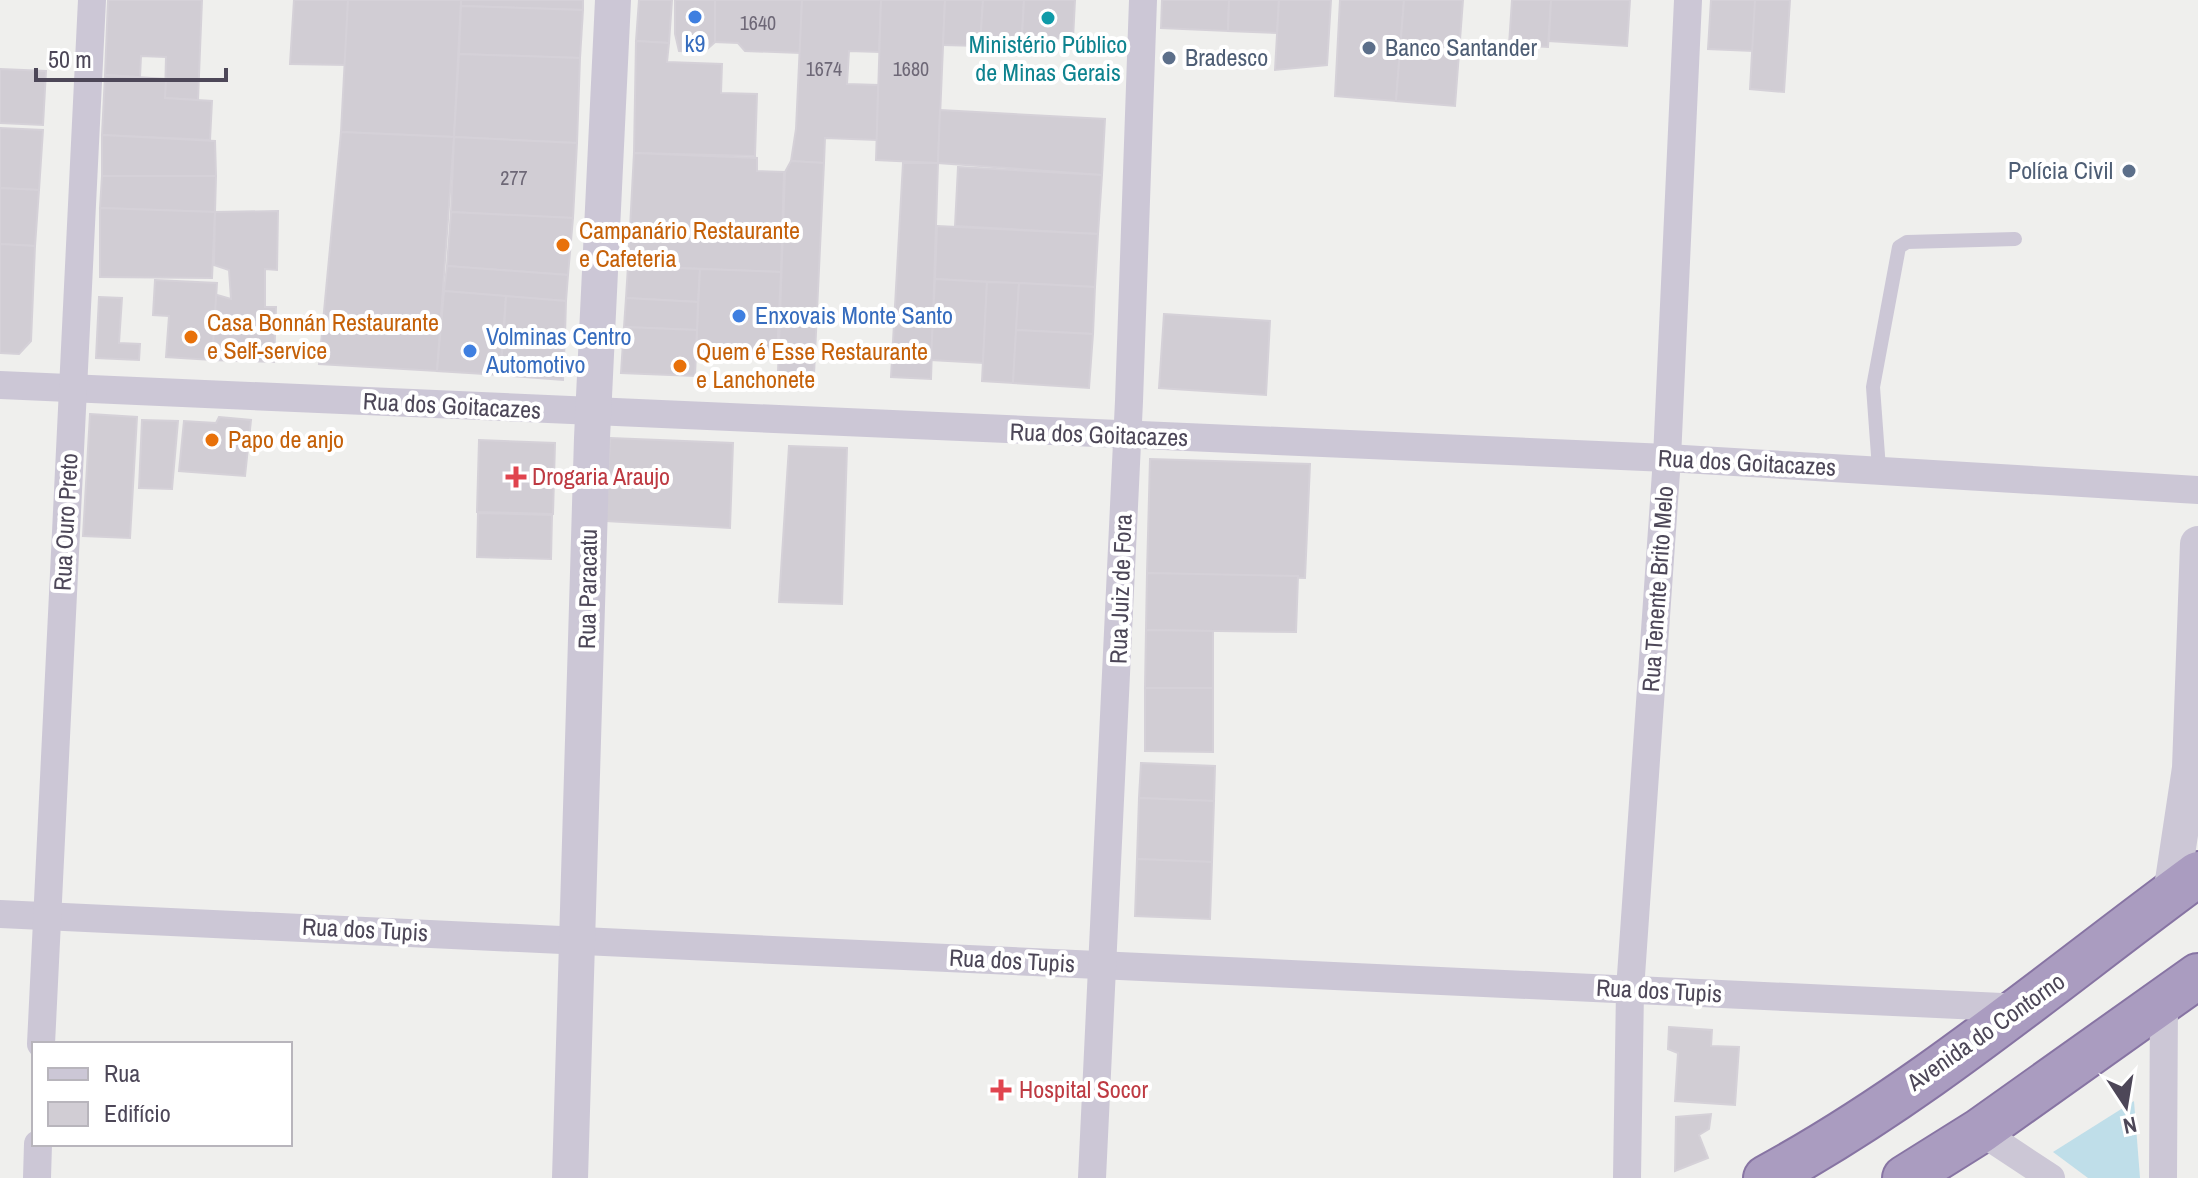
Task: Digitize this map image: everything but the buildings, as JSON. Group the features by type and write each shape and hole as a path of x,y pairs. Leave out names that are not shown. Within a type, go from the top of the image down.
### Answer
{"highway":[{"name":"Avenida do Contorno","path":"1766,1178 1819,1149 2024,1008 2185,884"},
{"path":"1905,1178 1980,1131 2181,988"}],"street":[{"name":"Rua Ouro Preto","path":"41,1042 92,0"},
{"name":"Rua Paracatu","path":"570,1178 593,413 613,0"},
{"name":"Rua Juiz de Fora","path":"1092,1178 1105,965 1143,0"},
{"name":"Rua Tenente Brito Melo","path":"1627,1178 1630,990 1667,458 1688,0"},
{"name":"Rua dos Goitacazes","path":"0,385 1667,458 2198,490"},
{"path":"2185,884 2194,776 2198,544"},
{"name":"Rua dos Tupis","path":"0,914 2024,1008"},
{"path":"2163,1178 2181,988"},
{"path":"1980,1131 2051,1178"},
{"path":"37,1178 38,1146"}],"lane":[{"path":"1879,469 1873,387 1899,247 1907,242 2015,239"}],"shaded area":[{"path":"2134,1101 2140,1178 2088,1178 2053,1152"}],"place":[{"name":"k9","path":"695,17"},
{"name":"Ministério Público de Minas Gerais","path":"1048,18"},
{"name":"Banco Santander","path":"1369,48"},
{"name":"Bradesco","path":"1169,58"},
{"name":"Polícia Civil","path":"2129,171"},
{"name":"Campanário Restaurante e Cafeteria","path":"563,245"},
{"name":"Enxovais Monte Santo","path":"739,316"},
{"name":"Casa Bonnán Restaurante e Self-service","path":"191,337"},
{"name":"Volminas Centro Automotivo","path":"470,351"},
{"name":"Quem é Esse Restaurante e Lanchonete","path":"680,366"},
{"name":"Papo de anjo","path":"212,440"},
{"name":"Drogaria Araujo","path":"516,477"},
{"name":"Hospital Socor","path":"1001,1090"}]}
